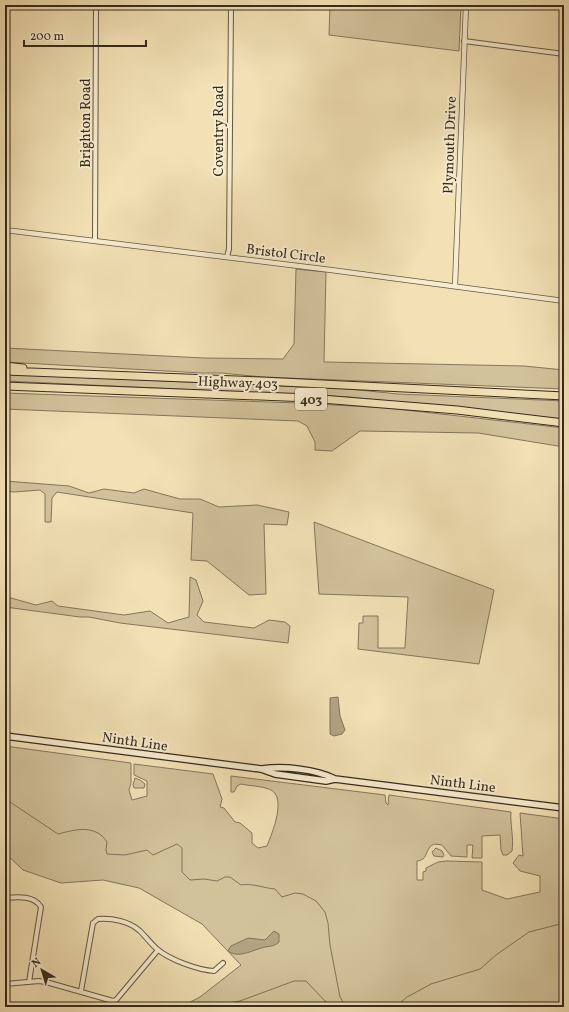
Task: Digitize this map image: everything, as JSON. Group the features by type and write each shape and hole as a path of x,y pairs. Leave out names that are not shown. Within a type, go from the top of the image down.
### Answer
{"highway":[{"path":"5,366 23,368 38,372"},
{"name":"Highway 403","path":"5,371 564,396"},
{"name":"Highway 403","path":"5,386 317,399 458,410 564,423"}],"main road":[{"name":"Ninth Line","path":"5,736 261,769 275,774 326,781 335,779 564,808"}],"street":[{"name":"Brighton Road","path":"95,241 96,5"},
{"name":"Coventry Road","path":"228,257 231,5"},
{"name":"Plymouth Drive","path":"455,286 466,5"},
{"path":"464,41 564,54"},
{"name":"Bristol Circle","path":"5,230 228,257 564,301"},
{"path":"5,898 18,897 33,899 39,902 41,907 29,982"},
{"path":"81,991 93,923 98,919 122,921 131,924 139,930 158,950 184,964 214,971 223,962"},
{"path":"5,984 46,982 113,1001 116,1000 158,950"}],"shaded area":[{"path":"330,5 461,5 459,51 329,35"},
{"path":"296,269 326,272 324,362 524,366 564,370 564,389 263,377 221,373 5,362 5,348 204,358 283,359 294,344"},
{"path":"5,374 349,389 398,394 564,401 564,420 349,397 5,381"},
{"path":"5,393 298,403 388,408 564,428 564,447 478,433 360,431 332,451 315,450 315,442 307,426 298,421 5,409"},
{"path":"5,481 69,486 89,493 104,489 134,493 144,489 180,499 200,499 219,507 257,505 289,512 287,525 264,524 266,594 249,595 207,561 191,560 193,513 57,492 52,498 51,522 45,522 45,494 40,490 14,492 5,491"},
{"path":"314,522 494,590 479,664 358,649 359,623 363,623 363,616 378,616 378,648 405,648 408,597 319,594"},
{"path":"190,577 196,580 203,601 197,615 204,622 254,628 269,620 285,622 290,626 288,643 120,623 89,617 5,607 5,599 11,598 36,605 52,601 58,606 124,615 150,611 168,623 189,617"},
{"path":"338,697 340,716 345,730 342,734 334,736 330,734 330,698"},
{"path":"5,746 131,763 131,783 129,790 132,800 147,796 147,781 134,775 134,764 213,774 222,799 220,807 224,808 235,822 240,823 252,833 252,843 258,848 267,846 275,824 278,807 275,793 269,789 241,784 237,786 234,792 231,792 231,776 385,795 386,803 388,805 389,795 511,812 512,851 507,855 503,855 501,850 500,835 482,836 482,858 472,858 473,845 467,845 467,857 451,856 442,845 435,844 430,846 423,859 417,861 417,880 423,880 423,872 426,871 426,868 438,862 482,862 482,890 507,899 540,892 540,876 520,871 513,863 519,855 523,856 520,813 564,819 564,1007 181,1007 200,997 241,965 202,924 139,888 103,880 61,883 23,870 5,853"},
{"path":"135,778 145,784 144,788 134,788 133,785"},
{"path":"436,848 442,851 444,855 443,857 434,856 432,852"},
{"path":"274,931 279,934 279,942 275,945 241,954 228,951 231,946 248,938 265,940"}],"waterway":[{"path":"5,803 10,802 58,834 83,829 98,833 107,842 107,854 125,855 147,850 153,855 177,844 182,848 182,872 190,880 204,879 217,881 225,877 230,877 241,885 254,885 275,889 282,897 295,893 303,894 316,901 325,912 340,997 346,1007"},
{"path":"395,1007 407,997 431,984 480,969 496,955 529,932 564,923"},
{"path":"206,1007 240,1001 294,981 306,981 326,1002 338,1007"}]}
